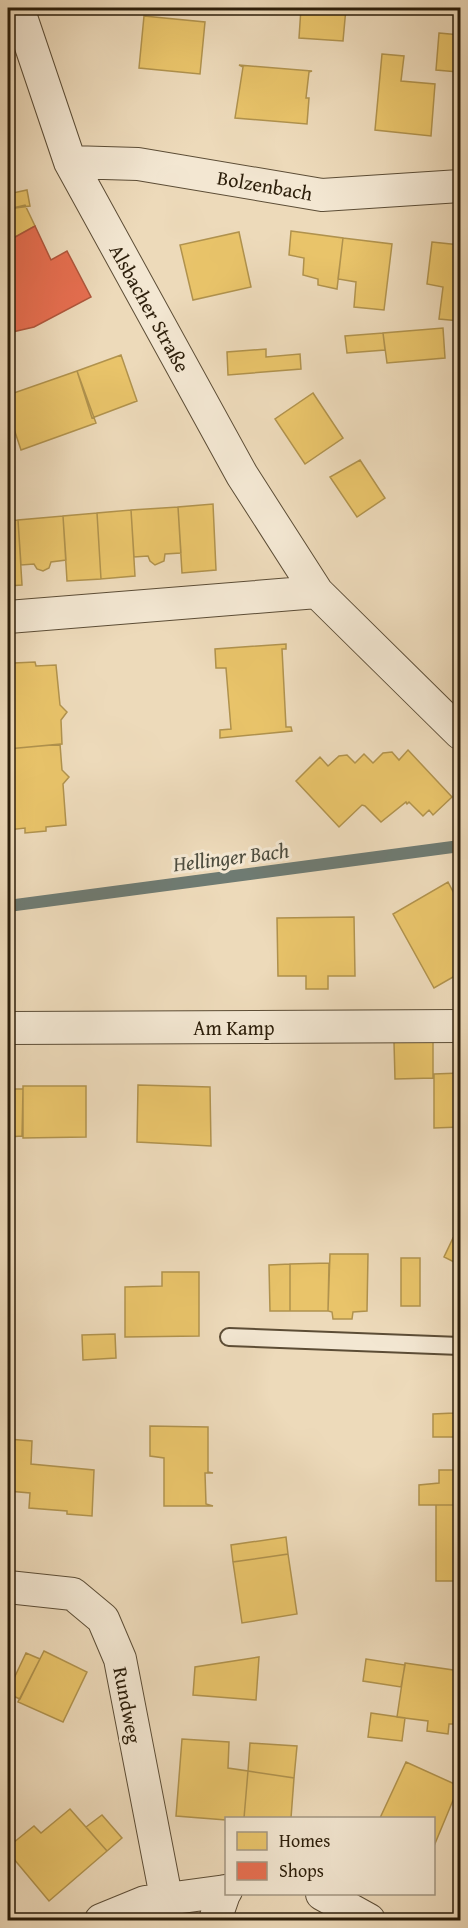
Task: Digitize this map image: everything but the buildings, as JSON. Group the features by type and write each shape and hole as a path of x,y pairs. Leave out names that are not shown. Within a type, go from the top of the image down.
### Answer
{"street":[{"name":"Alsbacher Straße","path":"18,8 70,162 242,475 316,592 458,725"},
{"name":"Bolzenbach","path":"70,162 138,164 322,195 460,186"},
{"path":"8,617 316,592"},
{"name":"Am Kamp","path":"8,1028 460,1026"},
{"name":"Rundweg","path":"8,1587 73,1594 103,1619 120,1659 166,1897"},
{"path":"101,1920 144,1902 166,1897 225,1891"},
{"path":"215,1920 225,1894"},
{"path":"325,1895 369,1920"}],"lane":[{"path":"229,1336 460,1346"}],"waterway":[{"name":"Hellinger Bach","path":"8,906 460,846"}]}
